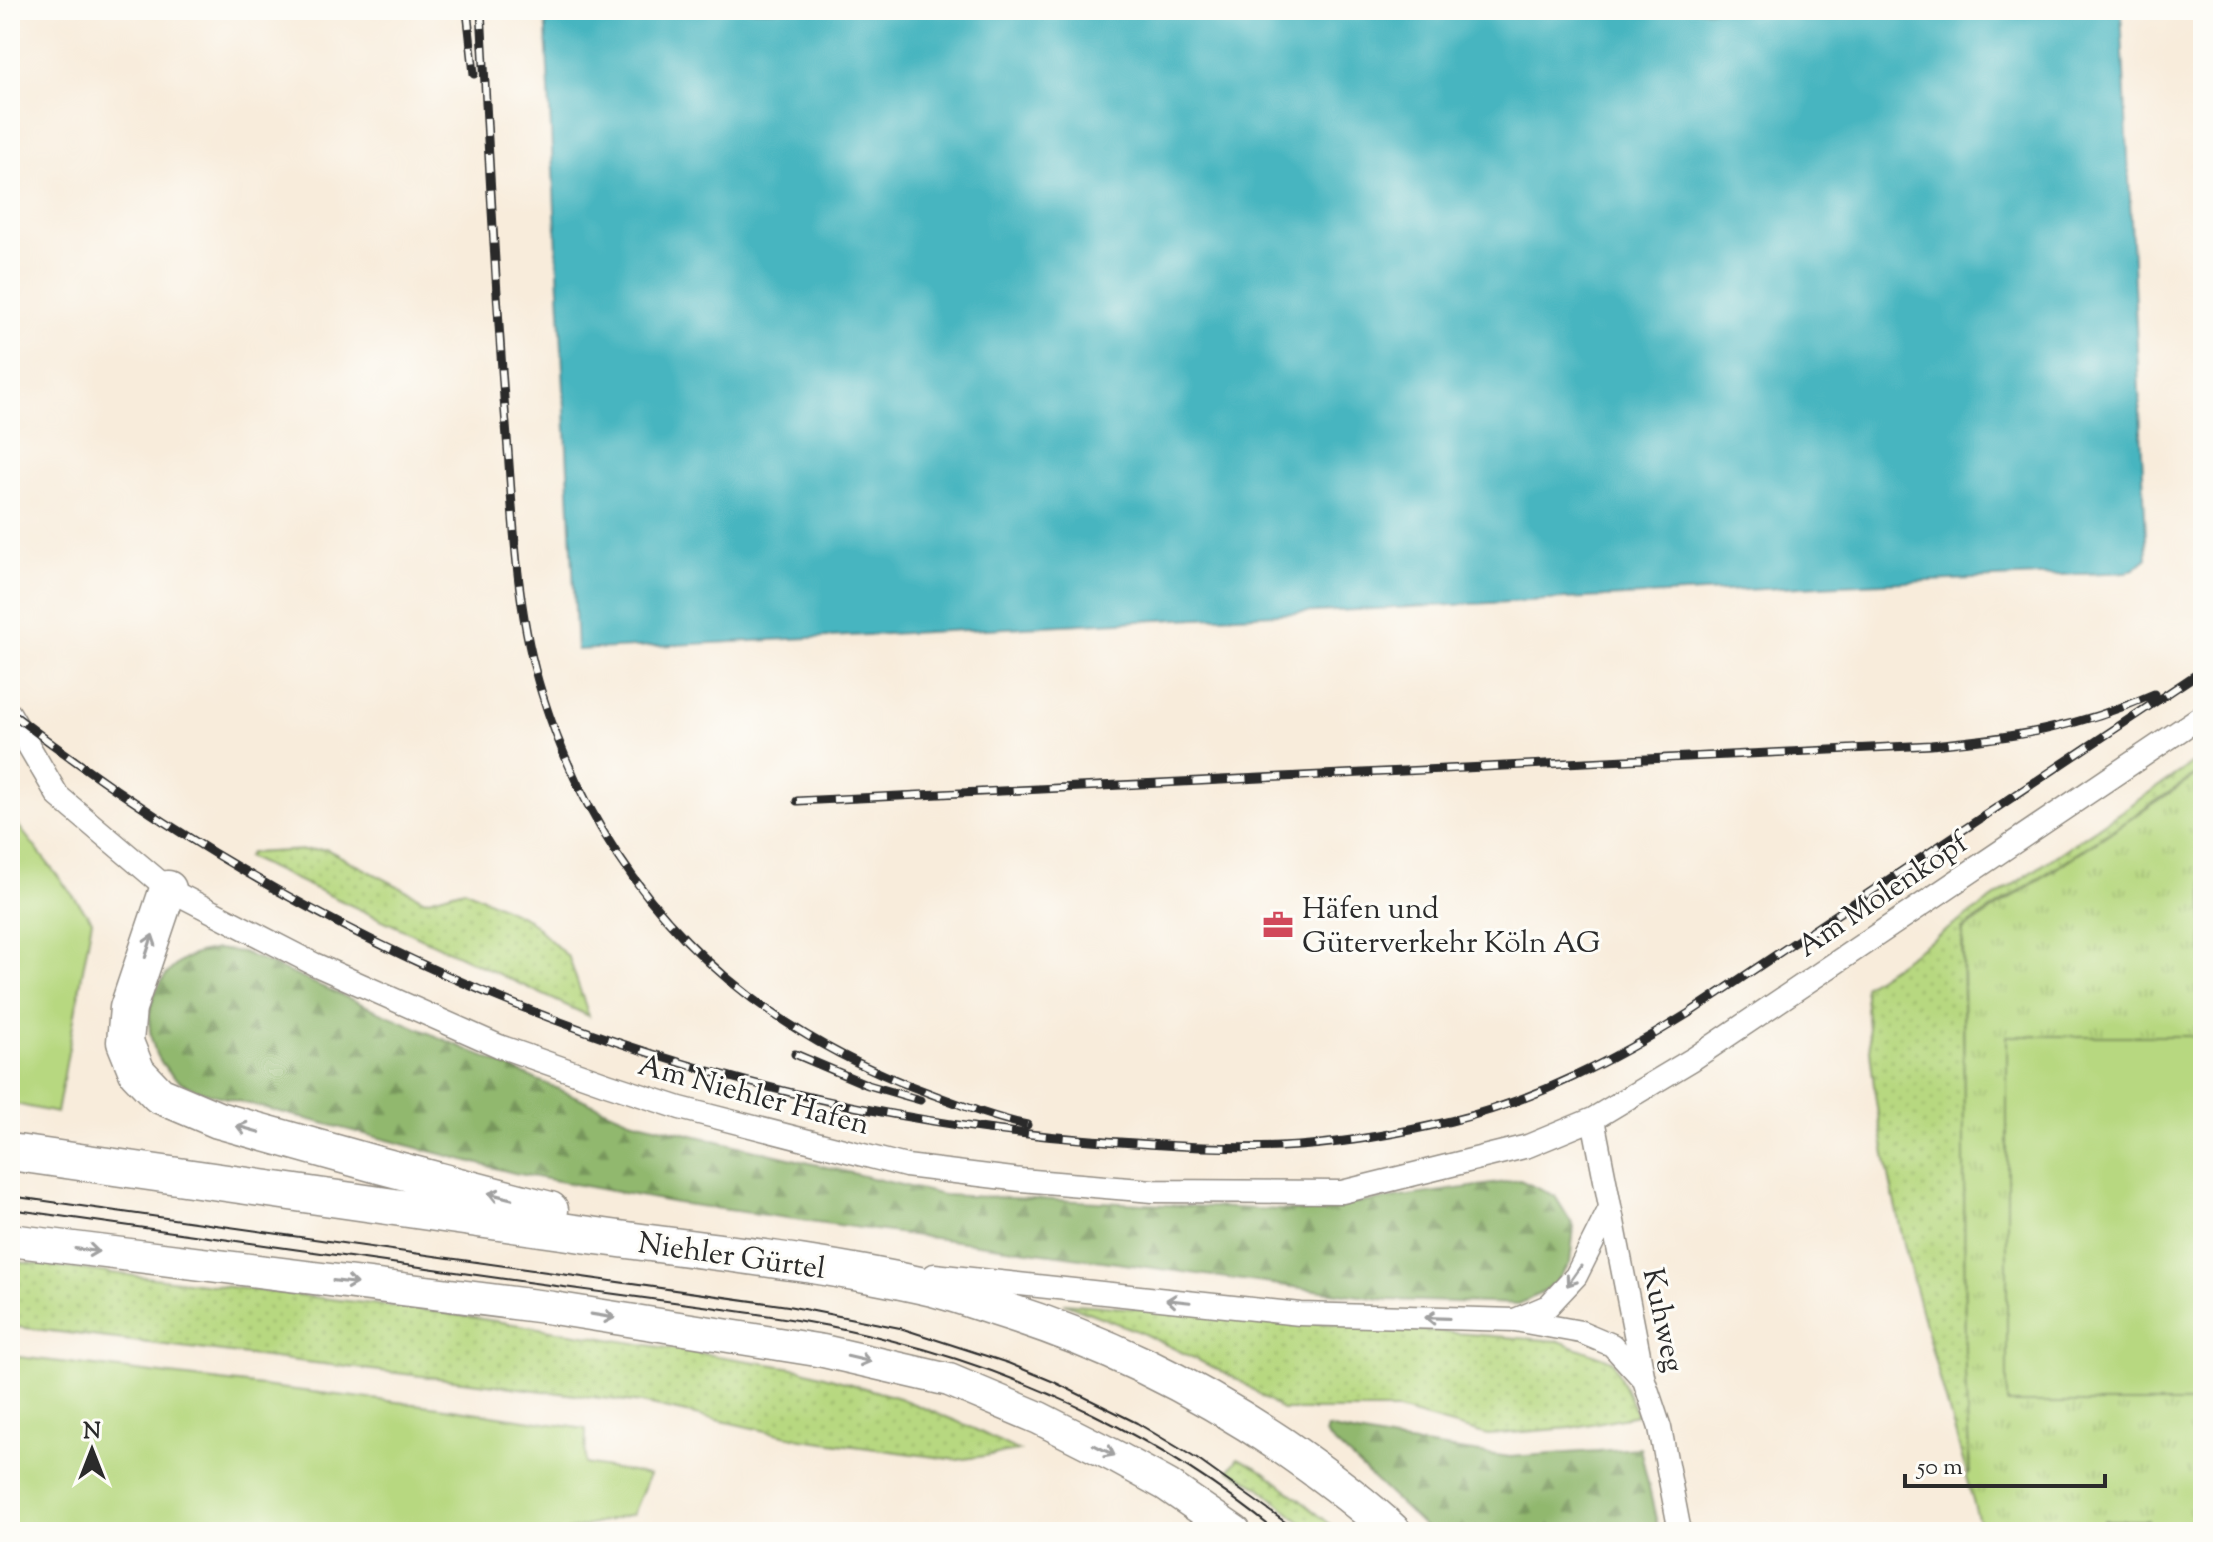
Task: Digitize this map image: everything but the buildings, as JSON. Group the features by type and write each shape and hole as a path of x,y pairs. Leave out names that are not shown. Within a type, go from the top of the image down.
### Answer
{"main road":[{"path":"168,889 128,1008 125,1042 137,1072 159,1095 218,1120 543,1208 654,1245"},
{"name":"Niehler Gürtel","path":"10,1152 654,1245 805,1262 928,1286 1036,1320 1116,1351 1183,1392"},
{"name":"Niehler Gürtel","path":"10,1166 829,1282 921,1298 1183,1392 1251,1425 1372,1532"},
{"path":"10,1240 553,1308 823,1351 949,1380 1039,1418 1167,1485 1235,1532"},
{"name":"Niehler Gürtel","path":"1301,1467 1372,1512 1393,1532"}],"street":[{"name":"Am Niehler Hafen","path":"10,714 58,796 168,889 314,964 499,1046 680,1108 906,1166 1153,1191 1342,1192 1528,1146 1593,1119"},
{"name":"Am Molenkopf","path":"1593,1119 1693,1059 2203,715"},
{"name":"Kuhweg","path":"1593,1119 1644,1380 1660,1428 1680,1532"},
{"path":"1515,1320 1548,1306 1576,1276 1610,1208"},
{"path":"805,1262 1300,1314 1515,1320 1581,1332 1612,1345 1644,1380"}],"green space":[{"path":"2203,756 2203,770 1962,929 1967,1475 1916,1293 1894,1201 1877,1108 1864,986"},
{"path":"2203,771 2203,1532 1982,1532 1966,1477 1970,1472 1965,1372 1963,930"},
{"path":"10,815 92,920 57,1113 10,1103"},
{"path":"326,849 425,900 464,889 528,919 569,958 589,1016 247,857 250,853"},
{"path":"217,949 242,952 630,1120 943,1195 1302,1211 1520,1180 1555,1196 1574,1227 1570,1263 1551,1288 1519,1304 1389,1300 677,1203 514,1173 211,1094 177,1079 157,1055 149,1023 151,1006 156,990 177,964 193,955"},
{"path":"2007,1036 2203,1036 2203,1403 2007,1403"},
{"path":"10,1261 431,1311 800,1369 899,1398 1019,1451 957,1460 802,1439 642,1403 10,1326"},
{"path":"1064,1303 1559,1341 1613,1361 1637,1415 1571,1428 1488,1435 1398,1410 1282,1410 1239,1380 1142,1333"},
{"path":"10,1356 439,1407 586,1429 585,1464 649,1475 633,1514 563,1532 10,1532"},
{"path":"1327,1428 1510,1457 1640,1448 1659,1532 1430,1532 1325,1434"},
{"path":"1238,1458 1265,1472 1340,1532 1312,1532 1258,1486 1229,1470"},
{"path":"2104,1520 2148,1520 2148,1532 2104,1532"}],"water":[{"path":"545,10 2121,10 2147,558 2127,572 577,650"}],"tram line":[{"path":"10,1196 788,1306 900,1328 1008,1363 1137,1423 1197,1459 1299,1532"},
{"path":"10,1209 749,1313 863,1333 991,1371 1092,1414 1188,1468 1234,1498 1277,1532"}],"railway":[{"path":"467,10 474,74"},
{"path":"481,10 500,340 518,573 534,664 569,765 602,829 641,888 687,941 739,988 796,1029 860,1064 965,1107 1027,1125"},
{"path":"10,712 130,799 255,877 385,946 519,1006 657,1055 799,1094 943,1123 1091,1140 1247,1148 1356,1139 1451,1121 1514,1102 1604,1062 1689,1013 2203,670"},
{"path":"797,801 1931,745 2044,730 2126,706 2154,694"},
{"path":"795,1054 868,1085 920,1100"}],"place":[{"name":"Häfen und Güterverkehr Köln AG","path":"1278,925"}]}
